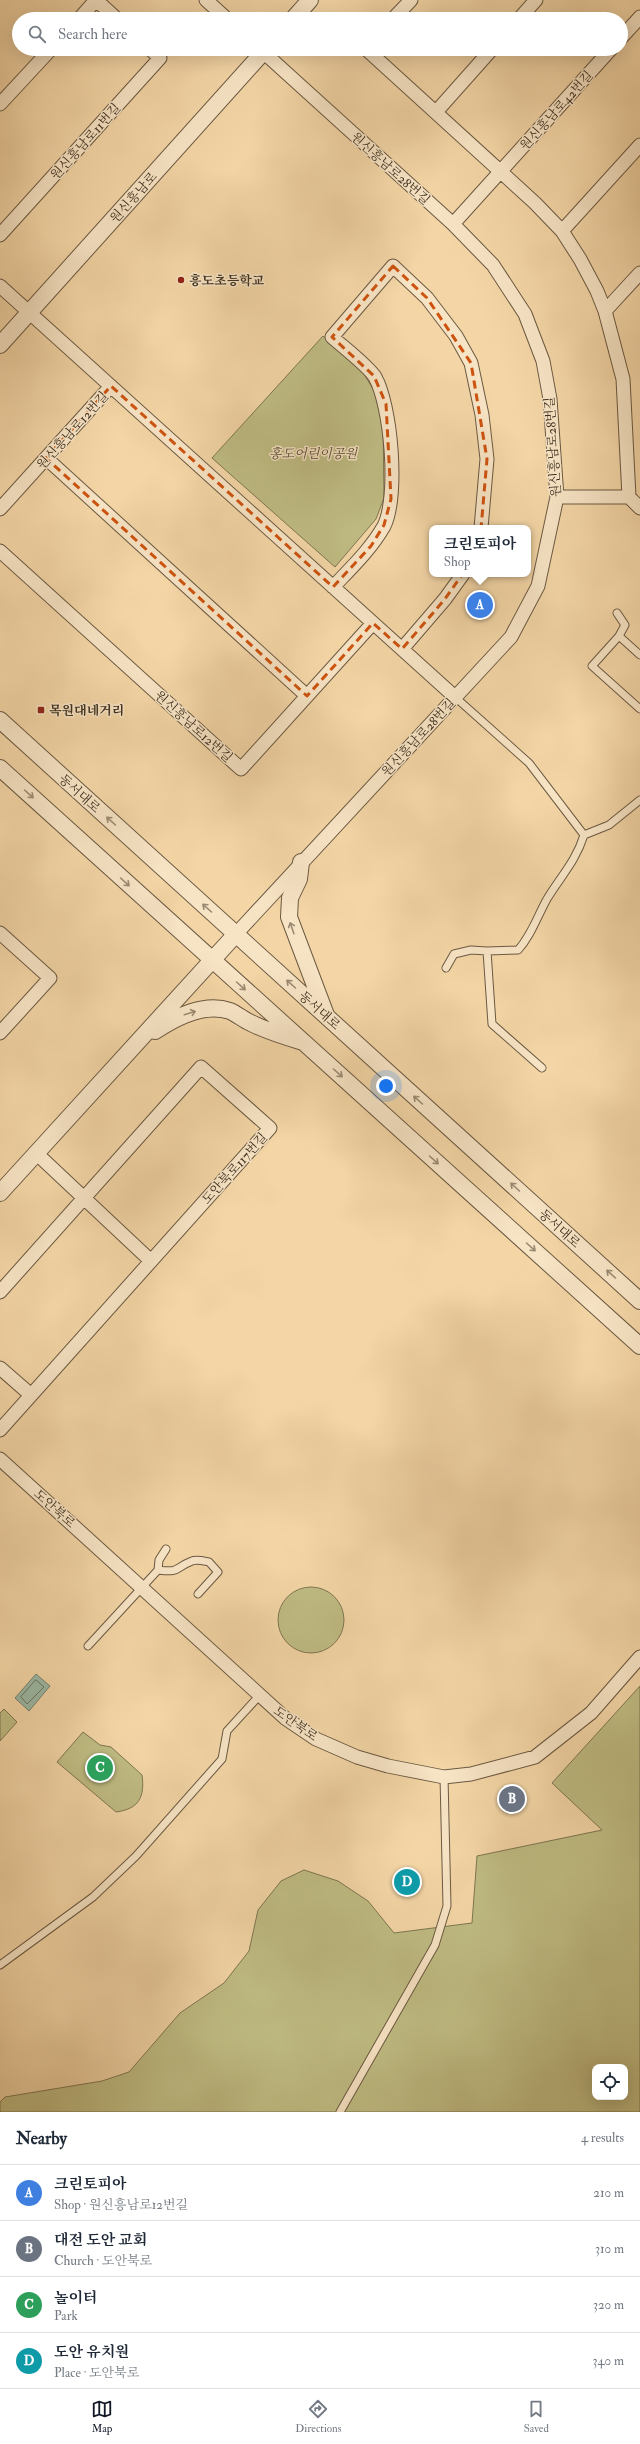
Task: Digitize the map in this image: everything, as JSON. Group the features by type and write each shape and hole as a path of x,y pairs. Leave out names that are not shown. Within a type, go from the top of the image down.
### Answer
{"street":[{"path":"85,12 96,0 109,12"},
{"path":"206,0 219,12"},
{"path":"299,12 310,0"},
{"path":"400,12 411,0"},
{"path":"525,12 536,0"},
{"path":"628,30 640,17"},
{"path":"0,104 45,56"},
{"name":"원신흥남로11번길","path":"0,235 160,58 158,56"},
{"name":"원신흥남로","path":"0,345 259,56"},
{"name":"원신흥남로28번길","path":"236,934 301,862 511,637 538,586 557,497 550,399 543,361 525,314 497,271 453,224 271,56"},
{"path":"374,56 501,171 562,231 587,272 605,311 623,379 629,497 640,508"},
{"path":"436,112 486,56"},
{"name":"원신흥남로42번길","path":"453,224 605,56"},
{"path":"562,231 640,146"},
{"path":"333,587 372,546 384,525 391,499 389,427 386,404 374,376 332,337 393,266 427,298 456,336 471,363 482,415 487,459 481,525"},
{"path":"605,311 640,273"},
{"path":"0,286 30,312"},
{"name":"원신흥남로12번길","path":"30,312 455,697"},
{"name":"원신흥남로12번길","path":"0,509 111,386"},
{"path":"46,458 307,696"},
{"path":"557,497 629,497"},
{"name":"원신흥남로12번길","path":"0,551 241,769 373,623"},
{"path":"402,649 445,599 461,577"},
{"name":"동서대로","path":"0,720 640,1300"},
{"path":"0,768 640,1346"},
{"path":"301,862 299,879 290,898 289,917 327,1016"},
{"path":"0,933 50,978 0,1033"},
{"path":"0,1193 236,934"},
{"path":"133,1047 172,1019 193,1012 213,1008 230,1011 274,1033 304,1042"},
{"name":"도안북로117번길","path":"0,1292 201,1067 270,1128 0,1430"},
{"path":"36,1153 151,1261"},
{"path":"0,1368 31,1395"},
{"name":"도안북로","path":"0,1458 259,1696 285,1718 316,1739 357,1757 388,1766 444,1777 471,1774 535,1757 591,1712 640,1657"}],"lane":[{"path":"617,613 625,625 619,636 592,666 640,709"},
{"path":"619,636 640,655"},
{"path":"455,697 529,763 584,835"},
{"path":"584,835 609,825 640,800"},
{"path":"446,968 454,954 471,950 518,950 527,940 556,885 578,854 584,835"},
{"path":"487,951 492,1024 542,1068"},
{"path":"88,1646 158,1570 158,1560 166,1549"},
{"path":"158,1570 172,1572 182,1569 193,1561 209,1562 218,1572 198,1594"},
{"path":"0,1965 93,1897 136,1856 222,1759 227,1731 259,1696"},
{"path":"340,2112 435,1945 447,1906 444,1777"}],"highlighted area":[{"path":"393,266 427,298 471,363 487,459 480,540 466,569 445,599 402,649 373,623 307,696 46,458 111,386 333,587 371,546 384,525 391,499 386,404 374,376 332,337"}],"green space":[{"name":"홍도어린이공원","path":"323,336 362,371 375,392 383,419 384,498 376,519 335,567 212,458"},
{"path":"311,1587 324,1590 334,1597 341,1607 344,1620 341,1633 334,1643 324,1650 311,1653 298,1650 288,1643 281,1633 278,1620 281,1607 288,1597 298,1590"},
{"path":"640,1686 640,2112 0,2112 0,2102 5,2097 102,2081 129,2072 180,2013 224,1983 249,1951 258,1910 281,1881 304,1870 338,1881 368,1901 394,1933 472,1923 477,1856 602,1830 552,1783"},
{"path":"4,1709 17,1722 0,1741 0,1713"},
{"path":"83,1732 100,1745 111,1747 142,1775 143,1783 141,1796 135,1805 116,1812 57,1762"}],"water":[{"path":"36,1674 50,1686 29,1711 15,1698"}],"place":[{"name":"흥도초등학교","path":"181,280"},
{"name":"크린토피아","path":"480,605"},
{"name":"목원대네거리","path":"41,710"},
{"name":"놀이터","path":"100,1768"},
{"name":"대전 도안 교회","path":"512,1799"},
{"name":"도안 유치원","path":"407,1882"}]}
